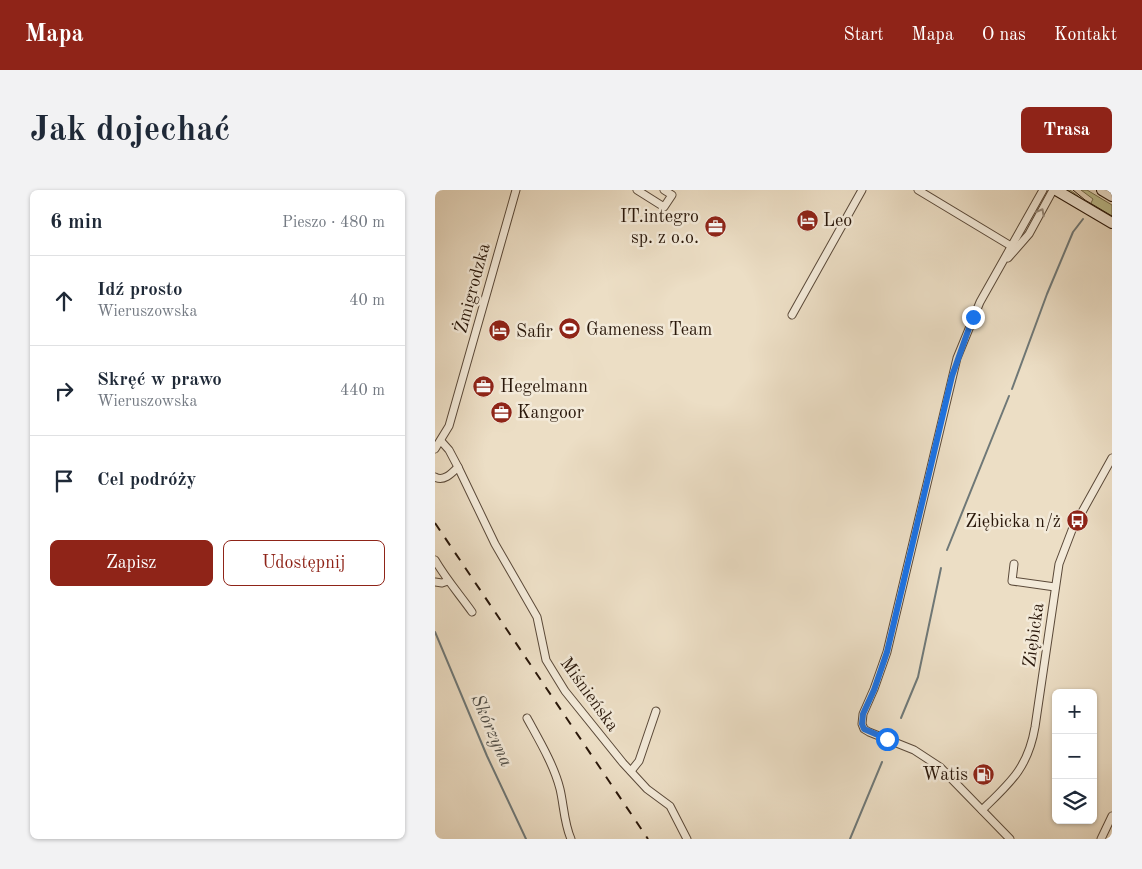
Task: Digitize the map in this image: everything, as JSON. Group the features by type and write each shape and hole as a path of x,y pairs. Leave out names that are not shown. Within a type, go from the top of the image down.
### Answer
{"street":[{"name":"Żmigrodzka","path":"435,449 449,426 516,190"},
{"path":"637,190 664,207 672,195 664,190"},
{"path":"792,315 862,190"},
{"path":"918,190 1011,246"},
{"path":"1010,839 940,767 914,750 864,729 862,718 887,652 954,367 980,302 1043,190"},
{"path":"1003,263 1029,234 1054,190 1112,223"},
{"path":"1102,190 1112,196"},
{"name":"Miśnieńska","path":"441,441 449,450 495,544 537,617 546,660 565,691 647,789 671,806 687,839"},
{"name":"Ziębicka","path":"982,810 1020,771 1032,744 1055,587 1065,547 1112,458"},
{"path":"435,477 438,479 446,477 458,467"},
{"path":"435,560 448,581 457,590 472,612"},
{"path":"1014,564 1012,581 1055,587"},
{"path":"435,582 442,583 448,581"},
{"path":"631,771 639,761 656,711"},
{"path":"527,718 554,772 560,789 563,812 571,839"},
{"path":"1101,839 1112,816"}],"green space":[{"path":"1067,190 1070,190 1090,205 1093,199 1081,190 1087,190 1112,205 1112,218 1069,193"}],"waterway":[{"path":"1012,389 1047,294 1073,232 1083,219"},
{"path":"947,550 1009,396"},
{"path":"901,718 918,677 941,568"},
{"name":"Skórzyna","path":"435,632 487,756 526,839"},
{"path":"850,839 882,762"}],"tram line":[{"path":"1073,190 1085,200 1112,216"}],"railway":[{"path":"435,523 648,839"}],"place":[{"name":"Leo","path":"807,220"},
{"name":"IT.integro sp. z o.o.","path":"715,226"},
{"name":"Gameness Team","path":"570,329"},
{"name":"Safir","path":"500,331"},
{"name":"Hegelmann","path":"484,386"},
{"name":"Kangoor","path":"501,412"},
{"name":"Ziębicka n/ż","path":"1077,521"},
{"name":"Watis","path":"984,774"}],"route":[{"path":"887,739 864,729 862,718 887,652 954,367 973,317"}]}
